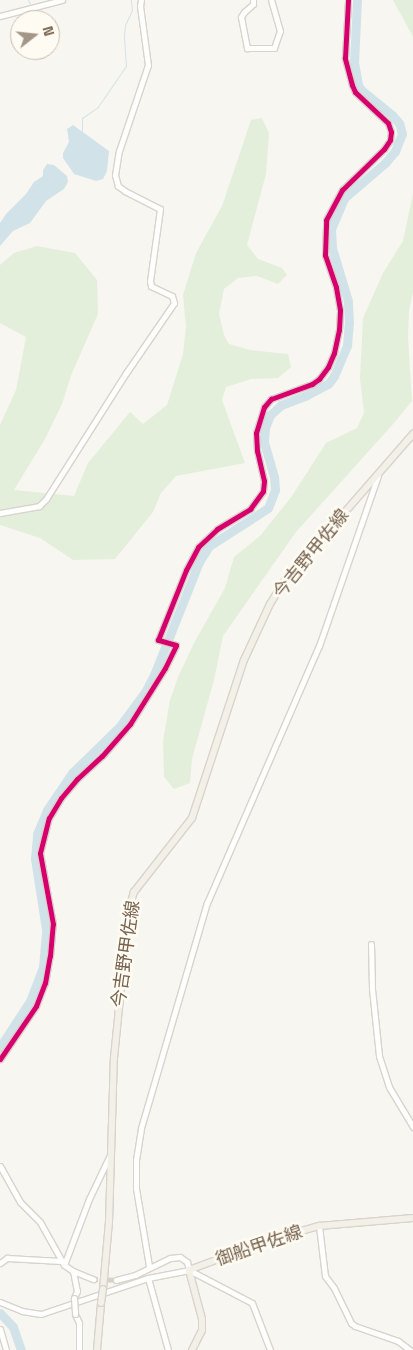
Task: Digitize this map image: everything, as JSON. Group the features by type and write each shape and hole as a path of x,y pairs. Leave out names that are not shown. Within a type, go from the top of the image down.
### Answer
{"main road":[{"name":"今吉野甲佐線","path":"97,1350 109,1222 117,1018 129,909 134,892 192,818 244,660 270,604 284,584 413,434"},
{"name":"御船甲佐線","path":"189,1270 273,1239 319,1226 413,1218"},
{"path":"189,1270 202,1319 202,1330 192,1350"}],"street":[{"path":"0,16 62,0"},
{"path":"0,513 39,506 46,499 126,373 174,303 172,296 151,286 150,281 160,209 118,186 115,175 119,151 148,65 140,6 141,0"},
{"path":"253,0 253,4 241,17 247,48 274,48 280,31 271,0"},
{"path":"0,1059 36,1006 44,983 50,956 53,924 40,852 49,818 61,798 77,779 126,728 165,668 176,644 158,640 186,570 198,547 217,529 250,508 263,491 264,481 257,451 256,433 264,408 271,399 312,384 319,379 328,368 334,352 339,330 340,310 336,287 325,255 326,220 342,190 384,149 390,140 391,132 388,123 355,92 352,85 346,58 348,0"},
{"path":"149,1266 136,1173 141,1128 207,903 319,646 378,474"},
{"path":"371,944 372,988 379,1056 389,1086 413,1128"},
{"path":"63,1263 88,1199 111,1152"},
{"path":"0,1166 20,1202 40,1222 63,1263 73,1272 94,1279"},
{"path":"319,1226 325,1276 334,1288 351,1323 398,1341 410,1350"},
{"path":"116,1280 135,1275 149,1266 180,1257 187,1262 189,1270"},
{"path":"0,1263 6,1258 63,1263"},
{"path":"0,1302 22,1311 41,1314 148,1278 189,1270 252,1303 270,1350"},
{"path":"73,1272 77,1291 74,1298 75,1314 79,1323 79,1350"},
{"path":"148,1278 168,1350"},
{"path":"0,1329 6,1350"}],"green space":[{"path":"393,0 413,0 413,37 412,35"},
{"path":"262,118 269,133 266,174 247,245 258,259 282,268 287,275 278,284 257,276 238,278 224,289 219,314 224,335 229,344 250,350 288,354 291,367 278,378 251,379 226,387 222,400 245,463 176,476 161,493 153,512 115,559 73,560 40,538 0,525 0,425 16,390 26,337 0,323 0,265 14,253 37,246 75,253 97,280 98,314 72,373 62,404 45,439 14,490 74,496 88,463 130,412 143,424 167,405 183,354 186,326 183,295 196,253 222,206 251,120"},
{"path":"413,193 413,292 409,311 408,337 412,401 296,532 223,636 214,680 192,759 190,783 174,789 164,777 163,741 170,700 178,677 194,643 225,588 234,557 260,536 292,496 326,443 357,428 364,413 360,378 363,318 383,273 403,241"}],"shaded area":[{"path":"73,125 109,151 107,171 103,179 96,181 74,174 63,158 63,153 69,142 67,129"},
{"path":"47,164 54,165 67,176 68,182 64,189 46,201 30,223 13,231 0,246 0,223 6,214 26,194 34,182 43,176 43,170"}],"waterway":[{"path":"28,0 30,4"},
{"path":"82,132 82,118 97,108 126,66 124,36 125,25 132,10 131,0"},
{"path":"0,1047 30,1001 43,967 46,929 35,859 37,834 47,810 72,773 120,726 145,692 154,675 199,562 209,546 268,508 275,490 274,477 264,441 265,428 270,415 281,405 305,396 328,384 334,376 347,345 348,301 332,248 331,229 344,198 385,163 395,151 402,134 399,123 392,115 362,91 358,85 354,63 357,0"},
{"path":"0,1313 13,1327 21,1350"}],"tunnel":[{"path":"93,1279 116,1280"}],"cycle path":[{"path":"0,1059 36,1006 45,983 53,924 40,853 49,818 61,798 77,779 102,756 130,724 165,668 176,645 158,640 186,570 198,547 217,529 250,509 263,491 264,481 257,451 256,433 264,407 271,399 312,384 319,379 328,367 334,353 339,330 340,310 336,287 325,255 326,220 342,190 384,149 390,140 391,132 388,123 355,92 352,85 345,58 348,0"}]}
